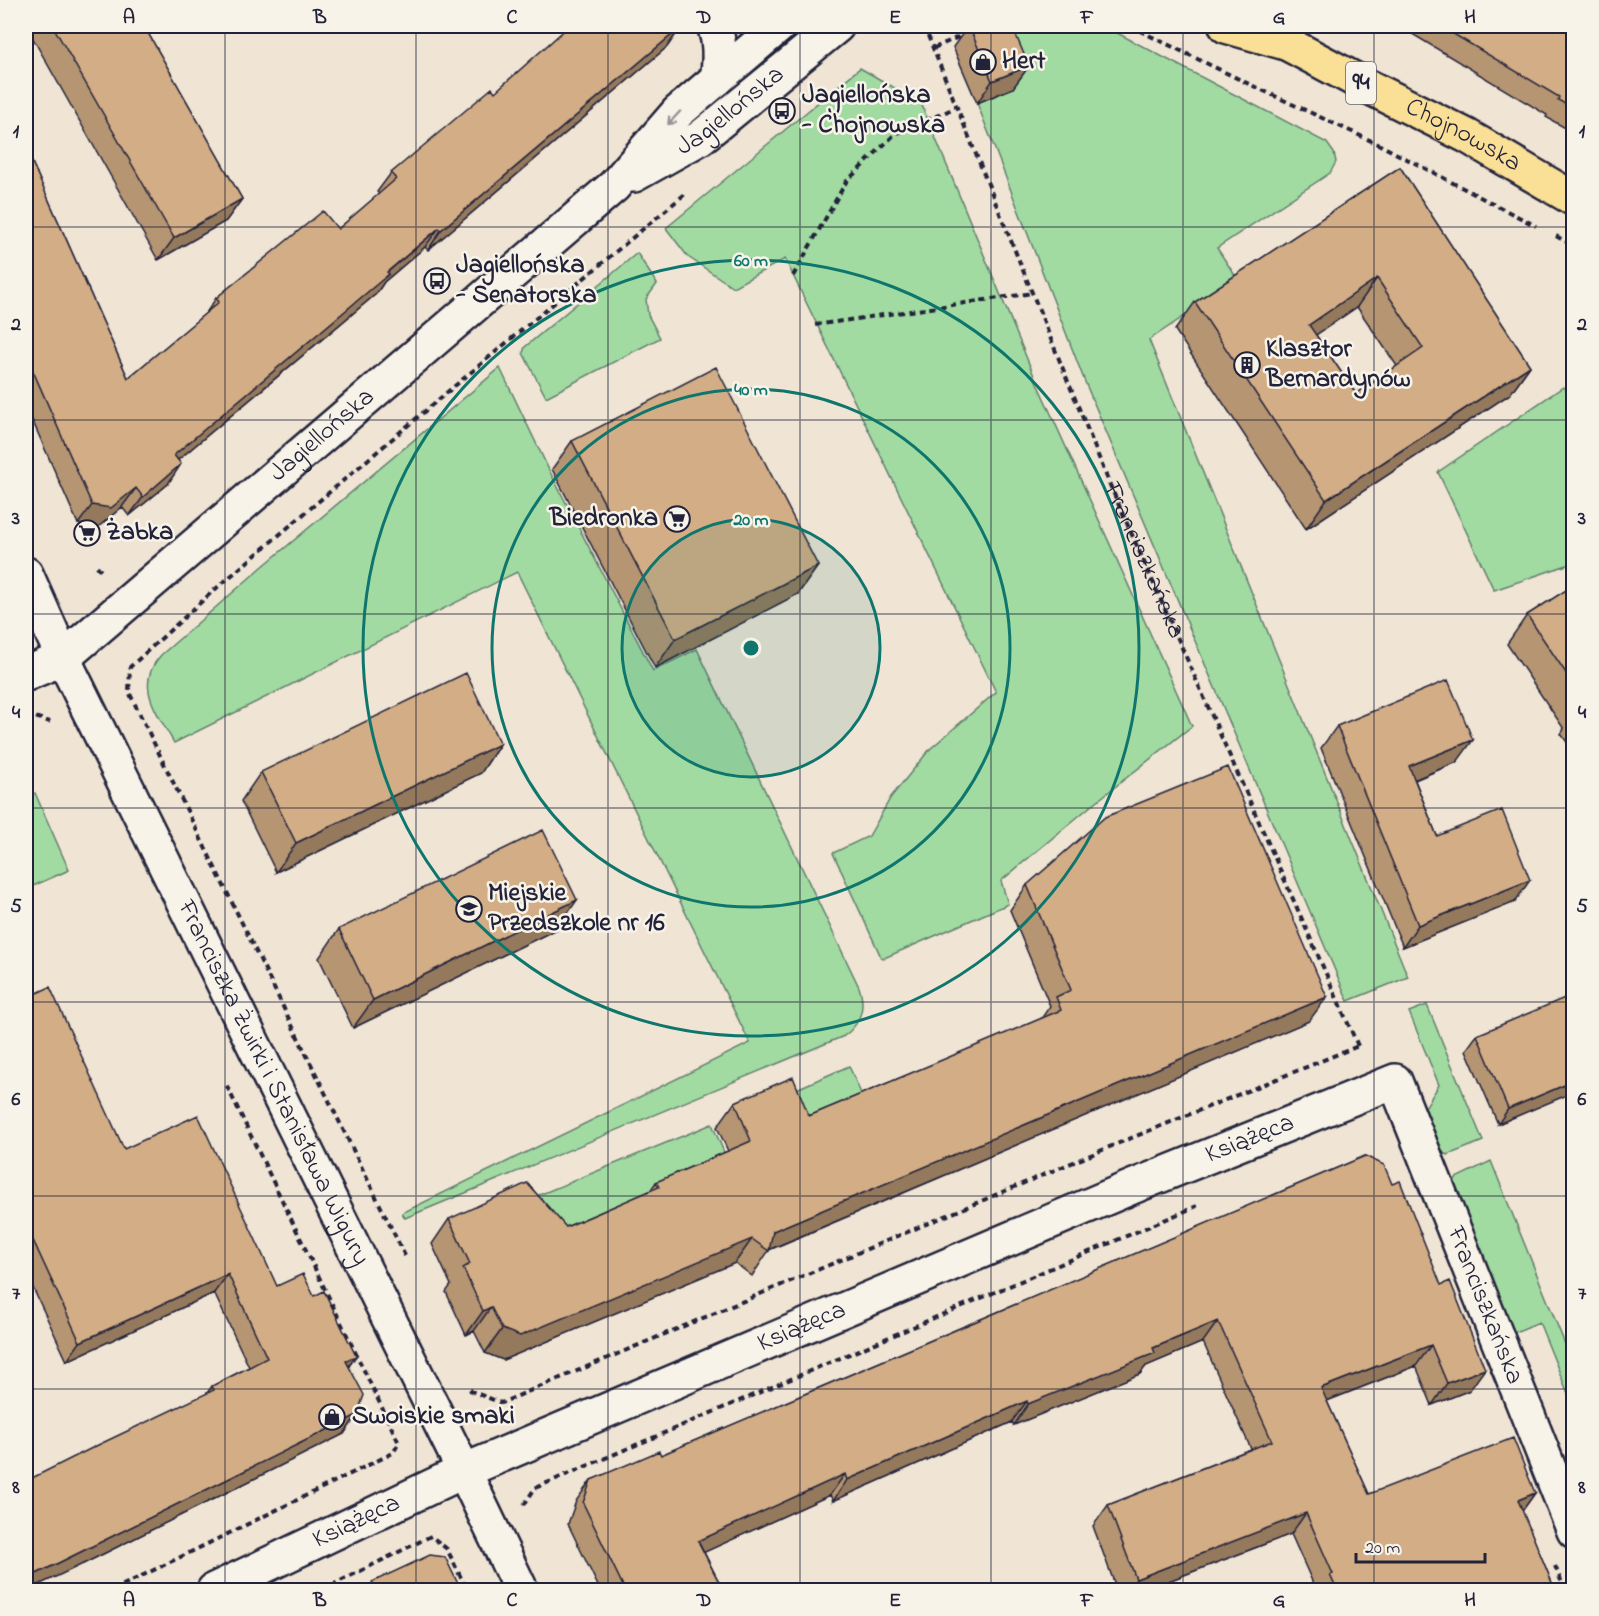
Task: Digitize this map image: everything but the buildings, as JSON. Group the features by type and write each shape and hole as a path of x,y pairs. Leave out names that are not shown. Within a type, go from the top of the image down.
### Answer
{"main road":[{"name":"Chojnowska","path":"1226,26 1277,35 1367,86 1467,136 1574,200"}],"street":[{"path":"714,26 719,48 717,79"},
{"name":"Jagiellońska","path":"26,674 63,658 614,186 678,112 779,26"},
{"name":"Jagiellońska","path":"614,186 700,138 837,26"},
{"name":"Franciszka Żwirki i Stanisława Wigury","path":"26,574 63,658 521,1590"},
{"name":"Książęca","path":"214,1590 464,1471 1132,1187 1395,1082"},
{"name":"Franciszkańska","path":"1395,1082 1574,1531"}],"path":[{"name":"Franciszkańska","path":"466,1381 471,1391 501,1403 1119,1143 1358,1046 1110,485 924,26"},
{"path":"1130,26 1378,144 1540,227"},
{"path":"934,48 969,33"},
{"path":"961,36 964,42"},
{"path":"793,276 846,182 895,134 957,107"},
{"path":"406,1258 129,692 130,667 212,592 691,189"},
{"path":"1550,233 1574,246"},
{"path":"815,325 1033,293"},
{"path":"26,717 29,715 51,722 54,727"},
{"path":"113,1590 393,1453 399,1443 224,1080"},
{"path":"521,1509 534,1488 1203,1204"},
{"path":"322,1590 431,1536 447,1549 467,1590"},
{"path":"1552,1557 1565,1590"}],"green space":[{"path":"1000,26 1104,26 1327,143 1334,153 1336,162 1330,173 1217,248 1238,280 1149,340 1408,977 1348,1001 1085,382 977,103 1013,88"},
{"path":"860,68 921,103 1037,383 1192,726 1001,881 1008,904 882,959 833,853 869,836 891,797 930,749 996,692 785,259 733,287 688,257 666,228"},
{"path":"637,253 657,284 646,299 648,315 660,338 546,397 523,353 525,347"},
{"path":"500,368 549,470 653,671 697,649 859,987 862,1008 858,1020 844,1036 405,1218 402,1213 750,1043 517,572 174,743 155,710 149,689 149,678 153,666 161,655 262,567"},
{"path":"1563,387 1573,400 1573,563 1494,590 1438,472"},
{"path":"35,793 69,870 26,889 26,797"},
{"path":"1427,1005 1483,1141 1448,1155 1435,1150 1421,1114 1439,1085 1409,1012"},
{"path":"849,1066 867,1107 800,1135 783,1095"},
{"path":"712,1124 729,1164 551,1249 512,1206"},
{"path":"1491,1161 1573,1364 1573,1406 1539,1322 1511,1334 1451,1188 1456,1178"}],"place":[{"name":"Hert","path":"983,62"},
{"name":"Jagiellońska - Chojnowska","path":"782,111"},
{"name":"Jagiellońska - Senatorska","path":"437,281"},
{"name":"Klasztor Bernardynów","path":"1247,365"},
{"name":"Biedronka","path":"677,519"},
{"name":"Żabka","path":"87,533"},
{"name":"Miejskie Przedszkole nr 16","path":"469,909"},
{"name":"Swoiskie smaki","path":"332,1417"}]}
